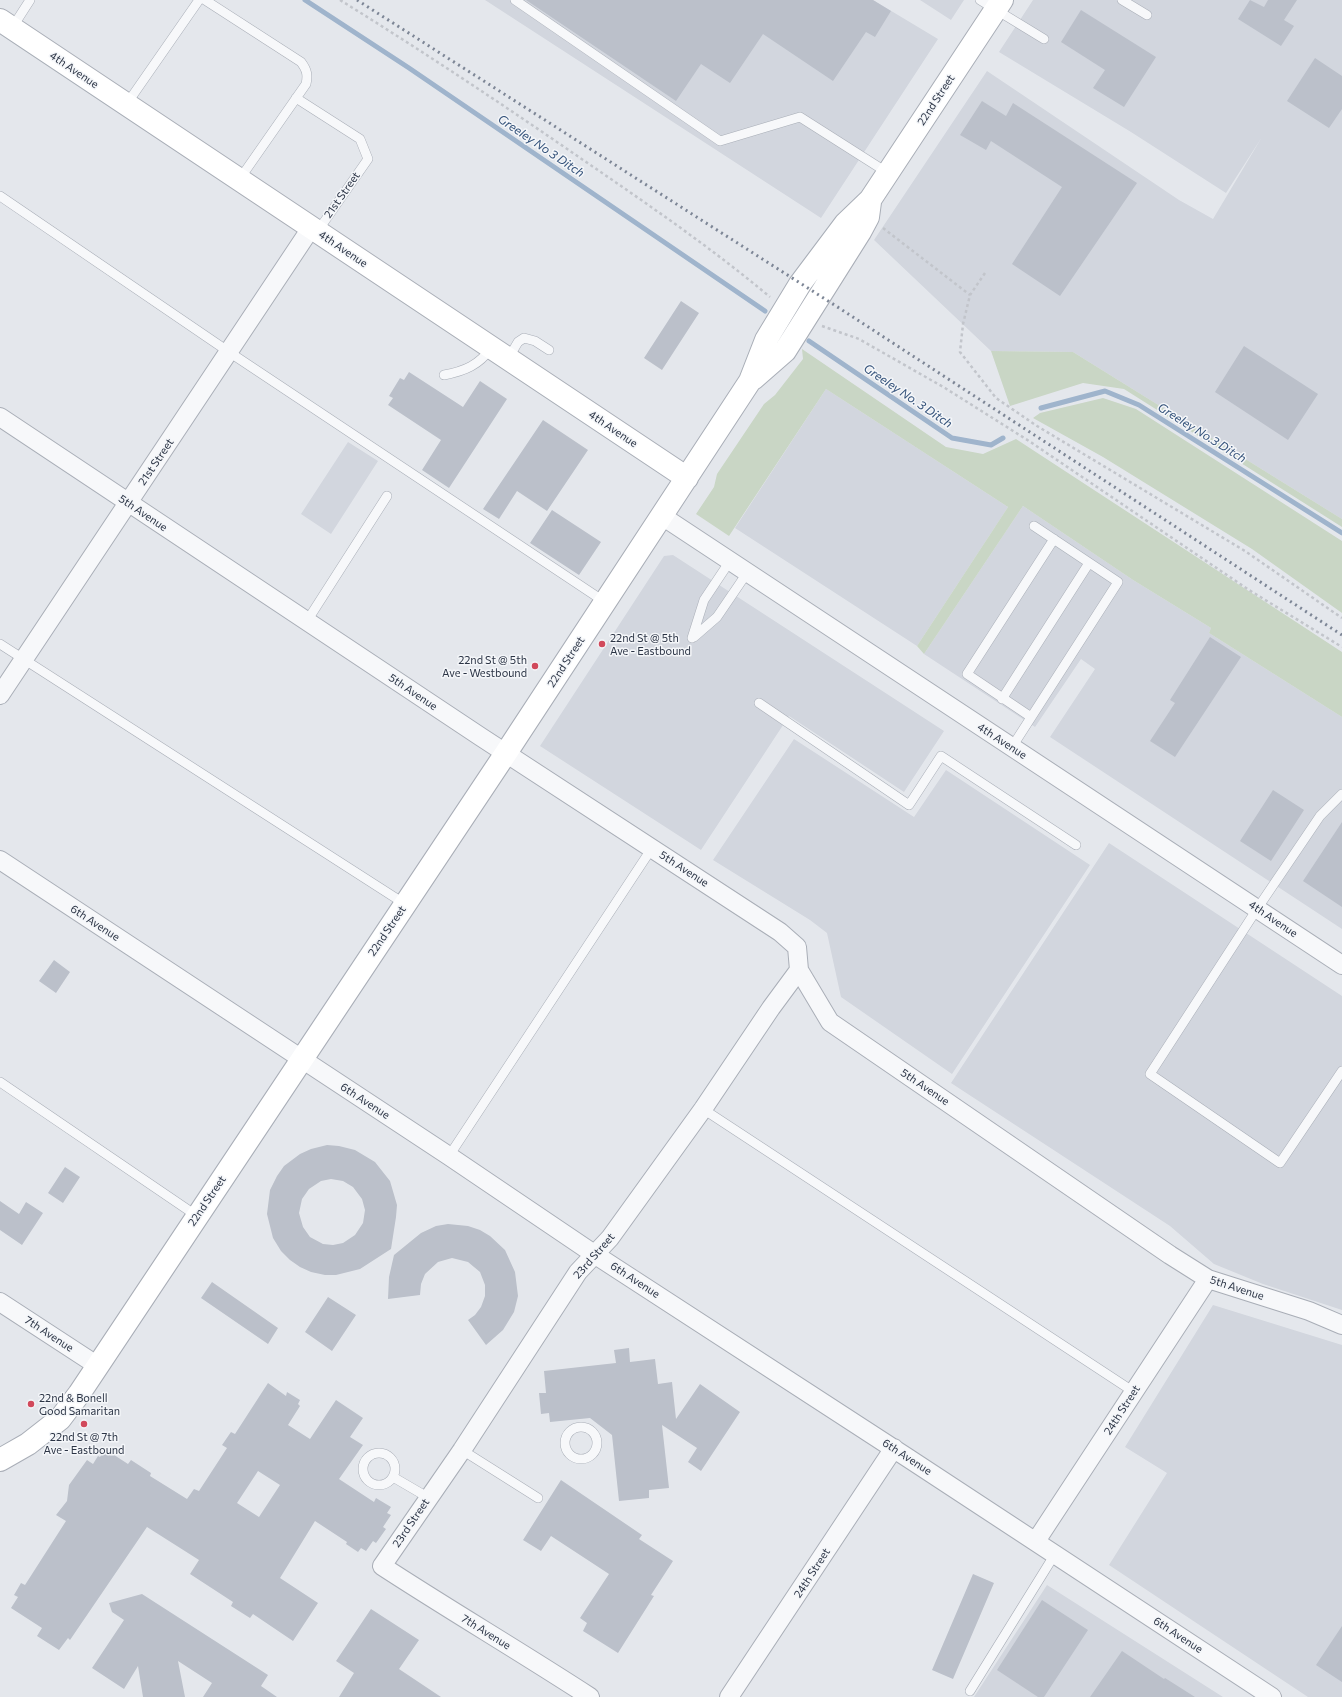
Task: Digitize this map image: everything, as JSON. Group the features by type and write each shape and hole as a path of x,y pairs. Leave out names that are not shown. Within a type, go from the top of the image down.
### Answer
{"street":[{"name":"22nd Street","path":"750,381 785,351 860,232 869,208 888,173 993,3"},
{"name":"4th Avenue","path":"6,24 687,478"},
{"name":"22nd Street","path":"0,1460 28,1444 60,1419 79,1394 506,753 750,381 766,340 784,308 844,224 869,208"},
{"name":"21st Street","path":"0,695 229,352 314,230"},
{"name":"5th Avenue","path":"0,417 506,753 780,932 797,947 799,970 830,1022 1208,1279 1309,1311 1342,1325"},
{"name":"4th Avenue","path":"662,516 1342,965"},
{"name":"6th Avenue","path":"0,860 594,1254 894,1448 1272,1697"},
{"name":"23rd Street","path":"382,1566 462,1450 578,1272 610,1238 703,1110 771,1008 799,970"},
{"name":"24th Street","path":"1036,1541 1208,1279"},
{"name":"7th Avenue","path":"0,1302 98,1366"},
{"name":"24th Street","path":"729,1697 894,1448"},
{"name":"7th Avenue","path":"382,1566 590,1697"}],"lane":[{"path":"6,24 30,0"},
{"path":"126,105 199,0"},
{"path":"206,0 301,62 306,68 308,76 306,84 239,180"},
{"path":"515,0 720,141 800,117 888,173"},
{"path":"1122,0 1147,15"},
{"path":"993,3 1044,39"},
{"name":"21st Street","path":"296,98 360,139 368,159 314,230"},
{"path":"0,196 229,352 606,602"},
{"path":"444,375 460,372 472,367 484,358 499,353 524,338 534,341 550,350"},
{"path":"307,621 388,496"},
{"path":"1012,747 1118,582 1034,526"},
{"path":"1031,718 967,674 1054,539"},
{"path":"730,561 704,600 692,638 717,616 748,573"},
{"path":"1002,699 1089,563"},
{"path":"0,644 405,904"},
{"path":"759,703 909,805 941,756 1076,845"},
{"path":"1342,794 1320,816 1257,909 1150,1074 1280,1162 1342,1072"},
{"path":"448,1156 652,848"},
{"path":"0,1082 197,1216"},
{"path":"703,1110 1134,1392"},
{"path":"462,1450 538,1498"},
{"path":"393,1477 428,1498"},
{"path":"970,1691 1055,1554"}],"path":[{"path":"340,0 437,62 616,183 731,264 784,308"},
{"path":"869,208 970,295"},
{"path":"986,273 970,295 963,324 960,352 996,398 1037,426 1245,550 1342,618"},
{"path":"806,317 820,326 859,339 945,388 1029,441 1249,590 1342,647"}],"shaded area":[{"path":"485,0 873,0 938,39 821,218"},
{"path":"920,0 964,0 951,20"},
{"path":"1033,0 1342,0 1342,519 1073,352 991,351 874,240 987,71 1179,200 1213,219 1262,137 1226,193 1131,132 999,52"},
{"path":"826,389 1008,507 917,646 735,528"},
{"path":"348,442 378,461 331,534 301,514"},
{"path":"1023,506 1133,580 1211,628 1209,633 1342,717 1342,929 1050,737 1095,669 1081,659 1035,727 924,654"},
{"path":"673,555 944,731 904,792 789,716 701,850 540,746 664,556"},
{"path":"794,739 914,817 946,770 1090,865 952,1074 841,997 827,933 810,920 713,860"},
{"path":"1109,843 1342,996 1342,1310 1263,1284 1214,1264 1170,1226 951,1083"},
{"path":"1213,1305 1342,1345 1342,1697 1308,1697 1109,1565 1167,1473 1125,1447"},
{"path":"1047,1585 1223,1697 974,1697"}],"green space":[{"path":"802,349 946,447 983,454 1016,439 1342,652 1342,717 1209,633 1211,628 1133,580 1023,506 924,654 917,646 1008,507 826,389 729,536 696,514 714,487 717,474 764,404 775,395 803,359"},
{"path":"991,351 1073,352 1342,519 1342,527 1124,389 1083,383 1010,406"},
{"path":"1103,398 1136,409 1342,541 1342,613 1252,549 1103,457 1033,418 1040,413"}],"building":[{"path":"526,0 873,0 891,11 875,37 866,32 833,81 763,34 730,83 701,64 676,101"},
{"path":"1250,0 1264,7 1268,0 1297,0 1284,20 1294,26 1281,46 1238,19"},
{"path":"1081,10 1156,57 1124,107 1093,88 1105,70 1061,42"},
{"path":"1315,58 1342,76 1342,109 1329,128 1287,101"},
{"path":"982,101 1006,116 1013,103 1137,183 1060,296 1012,264 1062,187 991,141 986,150 960,135"},
{"path":"681,301 699,313 662,370 644,358"},
{"path":"1244,346 1318,394 1288,440 1215,392"},
{"path":"409,372 463,407 480,381 507,399 449,488 422,470 441,440 388,405 393,398 389,396 400,378 404,380"},
{"path":"543,420 588,450 547,511 517,491 499,519 483,509"},
{"path":"552,510 601,542 579,575 530,543"},
{"path":"1210,637 1241,657 1175,757 1150,741 1175,703 1170,700"},
{"path":"1273,790 1304,810 1271,861 1240,841"},
{"path":"1342,822 1342,907 1303,881"},
{"path":"54,960 70,972 56,993 39,981"},
{"path":"327,1145 355,1150 375,1162 390,1181 397,1205 391,1249 360,1269 336,1275 325,1275 311,1272 290,1260 281,1251 273,1238 267,1214 270,1190 284,1166 300,1154 311,1149","holes":["331,1179 343,1181 353,1187 362,1199 365,1210 363,1223 355,1235 343,1243 333,1245 323,1244 310,1237 303,1227 299,1213 302,1199 309,1189 321,1181"]},
{"path":"65,1167 80,1177 63,1203 48,1193"},
{"path":"0,1201 19,1214 26,1202 43,1213 22,1245 0,1230"},
{"path":"448,1224 468,1226 480,1230 490,1236 505,1250 515,1272 518,1296 514,1312 503,1330 486,1345 468,1320 475,1315 481,1307 485,1296 485,1285 480,1272 468,1262 452,1258 438,1262 425,1274 421,1284 420,1295 388,1299 389,1277 394,1255 421,1233 436,1226"},
{"path":"212,1282 278,1328 268,1344 201,1298"},
{"path":"328,1297 356,1315 332,1351 305,1332"},
{"path":"629,1348 630,1362 655,1359 658,1384 672,1382 676,1419 700,1384 740,1412 701,1471 688,1462 697,1448 662,1425 669,1488 649,1490 649,1498 619,1501 612,1435 590,1418 550,1422 549,1413 541,1414 539,1393 546,1393 544,1371 616,1363 614,1350"},
{"path":"268,1383 286,1396 287,1392 300,1400 298,1404 300,1406 288,1425 310,1439 336,1400 363,1418 350,1437 363,1445 339,1479 374,1502 376,1498 391,1507 387,1513 391,1515 383,1527 386,1529 376,1543 373,1541 366,1551 361,1548 358,1552 346,1544 347,1542 315,1521 280,1578 318,1603 293,1641 253,1614 250,1618 231,1606 233,1602 190,1574 199,1560 147,1527 70,1640 68,1638 59,1650 37,1636 42,1628 11,1608 18,1597 14,1595 21,1583 25,1585 66,1521 56,1515 67,1501 69,1485 87,1460 93,1464 105,1449 128,1464 131,1460 151,1473 150,1476 187,1499 194,1489 199,1491 227,1448 222,1445 231,1432 235,1434","holes":["258,1471 280,1485 259,1517 237,1503"]},
{"path":"561,1480 642,1535 639,1539 673,1561 651,1595 654,1596 618,1653 583,1631 587,1623 580,1618 609,1574 551,1536 541,1551 523,1540"},
{"path":"973,1574 994,1583 953,1679 932,1670"},
{"path":"142,1594 268,1675 261,1686 277,1697 203,1697 212,1683 178,1661 185,1697 143,1697 138,1666 124,1689 92,1668 124,1620 112,1612 109,1603"},
{"path":"1042,1600 1088,1630 1044,1697 1038,1697 997,1670"},
{"path":"371,1609 419,1640 399,1669 441,1697 339,1697 354,1673 336,1661"},
{"path":"1342,1626 1342,1682 1316,1665"},
{"path":"1122,1651 1164,1679 1165,1678 1195,1697 1090,1697"}],"waterway":[{"name":"Greeley No 3 Ditch","path":"305,0 409,68 765,311"},
{"name":"Greeley No. 3 Ditch","path":"809,341 952,438 991,445 1003,438"},
{"name":"Greeley No.3 Ditch","path":"1041,408 1105,391 1139,405 1342,533"}],"railway":[{"path":"357,0 836,306 1342,635"}],"place":[{"name":"22nd St @ 5th Ave - Eastbound","path":"602,644"},
{"name":"22nd St @ 5th Ave - Westbound","path":"535,666"},
{"name":"22nd & Bonell Good Samaritan","path":"31,1404"},
{"name":"22nd St @ 7th Ave - Eastbound","path":"84,1424"}]}
